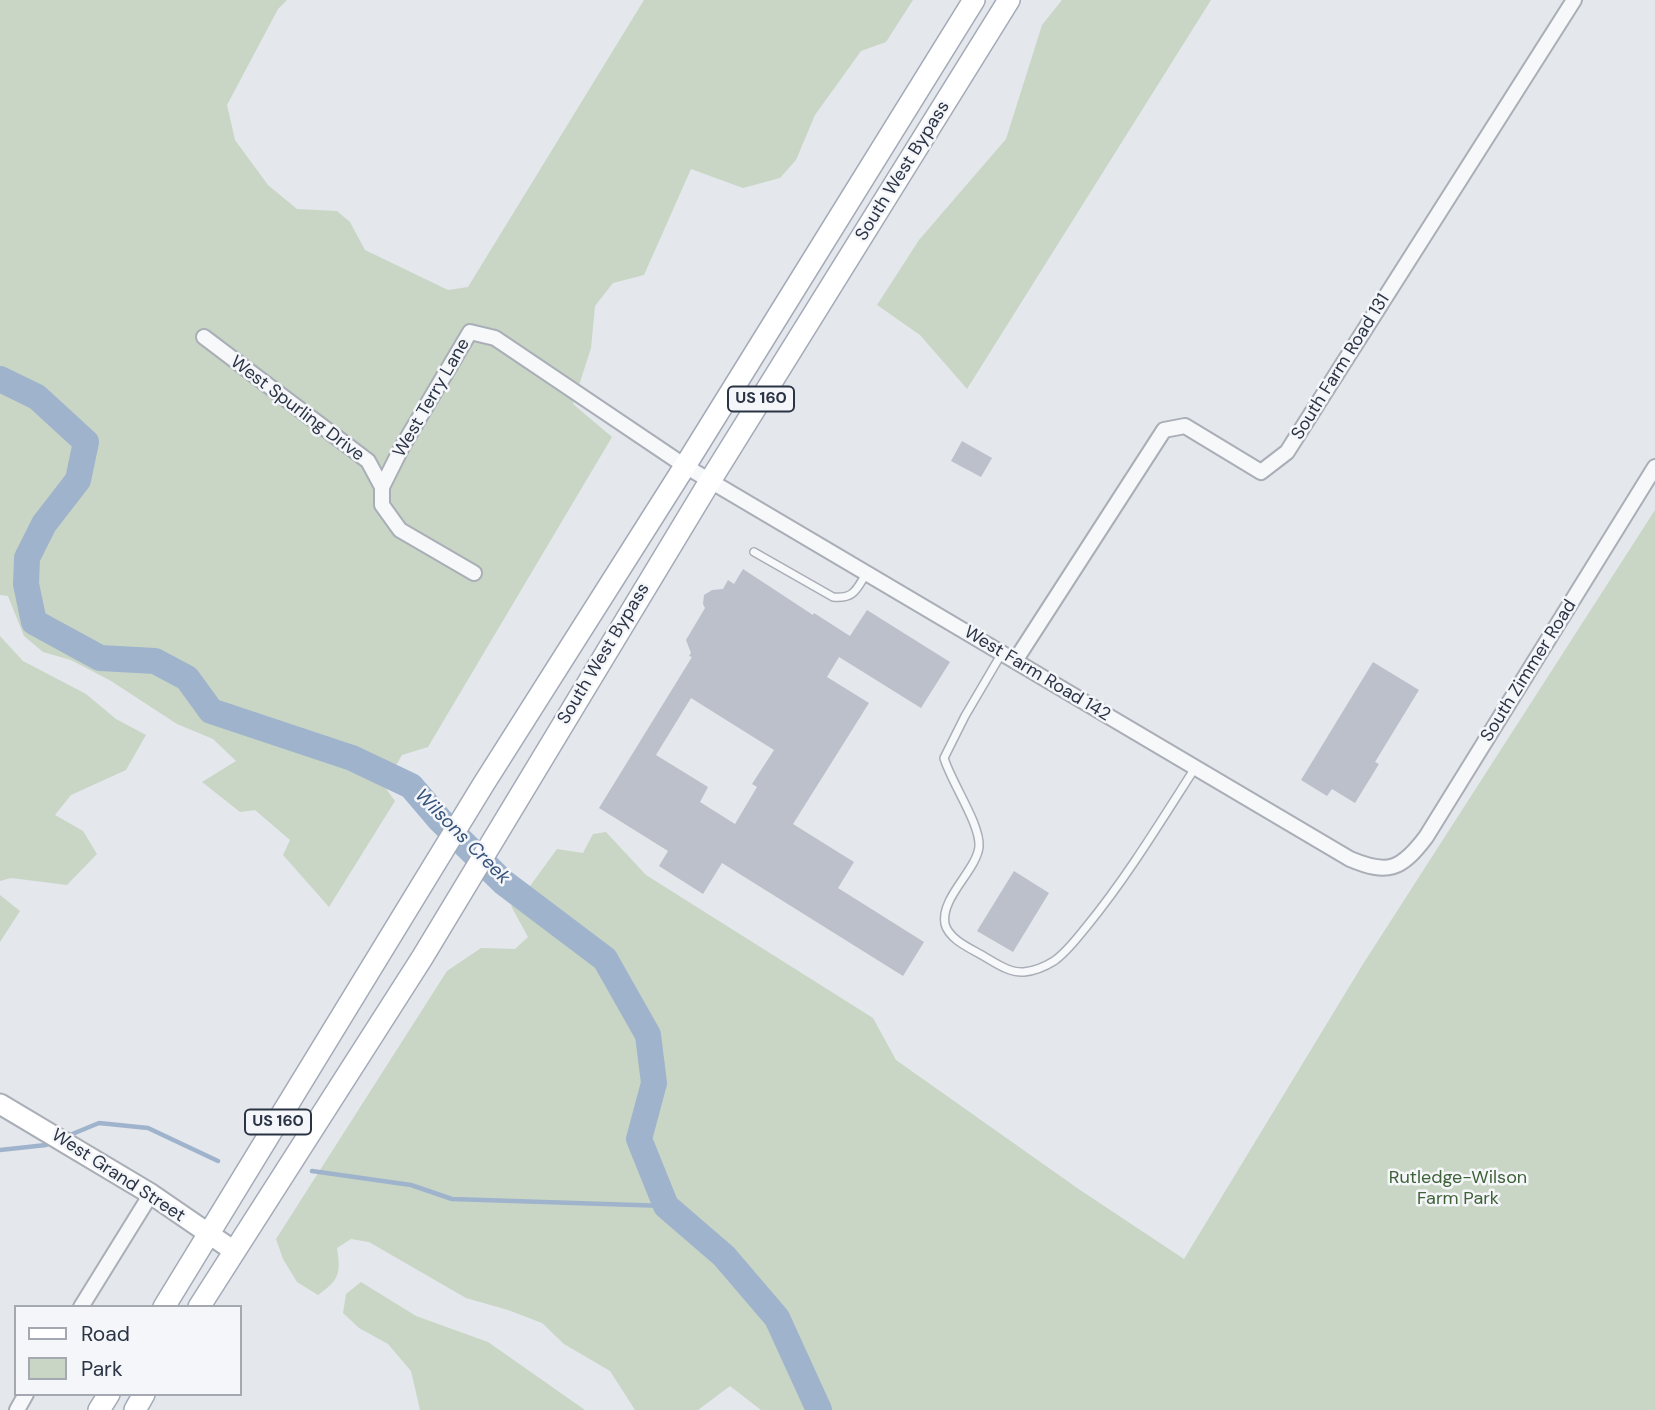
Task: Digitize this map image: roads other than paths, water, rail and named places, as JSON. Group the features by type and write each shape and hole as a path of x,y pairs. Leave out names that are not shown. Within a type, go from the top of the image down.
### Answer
{"main road":[{"name":"South West Bypass","path":"165,1305 483,785 974,0"},
{"name":"South West Bypass","path":"200,1305 422,958 710,481 1009,0"},
{"name":"West Grand Street","path":"0,1104 151,1194 234,1251"}],"street":[{"name":"South Farm Road 131","path":"1008,657 1164,429 1185,426 1261,472 1287,452 1574,0"},
{"name":"West Terry Lane","path":"382,487 402,447 470,332 495,338 685,466"},
{"name":"West Spurling Drive","path":"204,337 368,461 382,487 382,505 400,530 474,573"},
{"name":"West Farm Road 142","path":"685,466 1350,859 1371,868 1394,867"},
{"name":"South Zimmer Road","path":"1394,867 1415,852 1426,837 1655,467"},
{"path":"82,1305 151,1194"}],"lane":[{"path":"754,552 833,597 846,598 853,594 866,573"},
{"path":"1008,657 965,716 944,758 979,837 979,850 947,906 945,923 951,935 988,959 1007,970 1023,972 1055,961 1070,947 1122,879 1196,768"}],"waterway":[{"name":"Wilsons Creek","path":"0,379 37,397 86,442 78,480 44,524 27,558 26,584 34,622 100,658 155,661 187,678 211,711 352,758 411,786 440,820 503,882 605,959 648,1035 654,1083 639,1139 666,1206 724,1256 777,1318 819,1410"},
{"path":"65,1137 99,1123 148,1128 218,1161"},
{"path":"0,1150 54,1142"},
{"path":"312,1171 411,1185 452,1199 666,1206"}],"park label":[{"name":"Rutledge-Wilson Farm Park","path":"1458,1188"}]}
